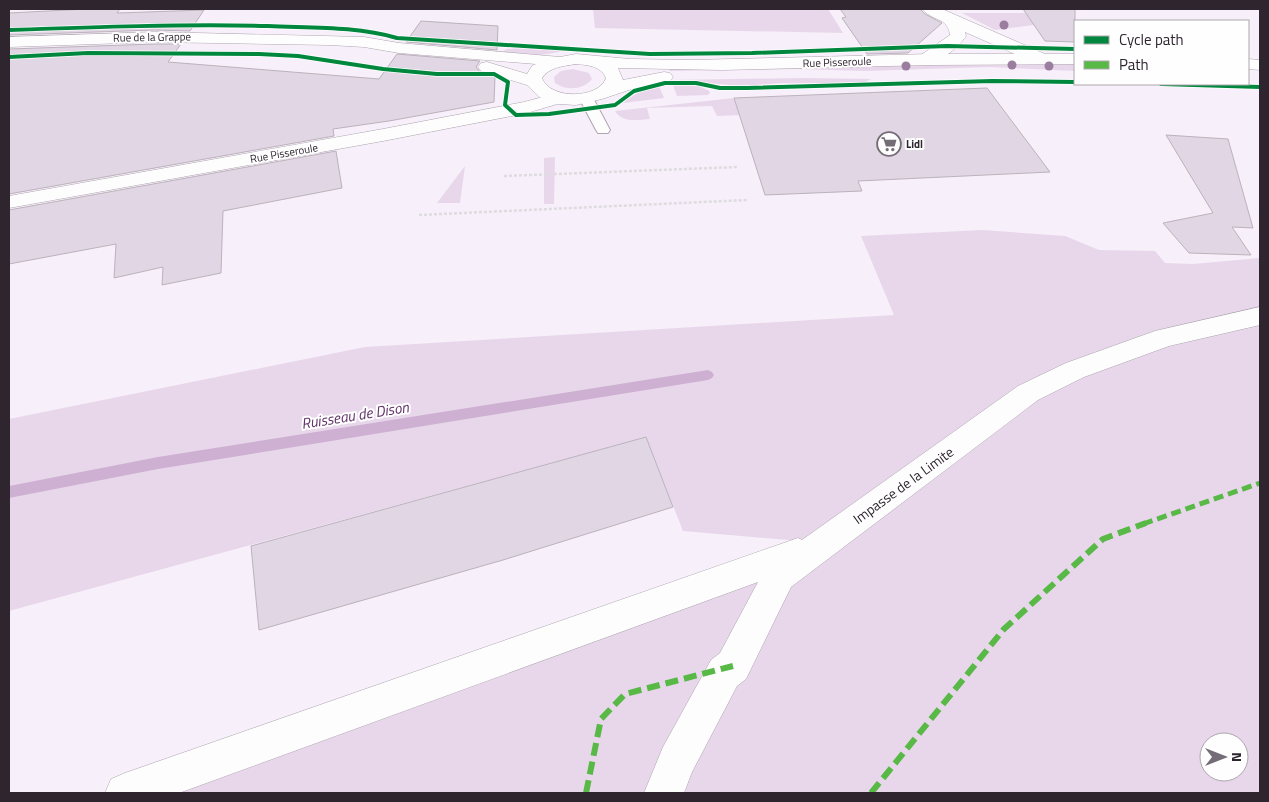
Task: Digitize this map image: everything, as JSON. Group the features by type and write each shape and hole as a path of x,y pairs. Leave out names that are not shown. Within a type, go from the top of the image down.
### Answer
{"main road":[{"path":"930,9 993,39 1039,58"},
{"path":"927,59 952,43 958,36 957,29 950,18"},
{"name":"Rue de la Grappe","path":"9,42 155,37 364,42 399,48 557,61"},
{"name":"Rue de la Grappe","path":"296,40 387,57 493,68 532,81 538,90 558,98"},
{"name":"Rue Pisseroule","path":"557,61 576,59 634,65 738,66 927,59 1074,59"},
{"path":"532,81 537,70 557,61"},
{"path":"599,62 609,68 614,78 610,87 605,91"},
{"name":"Rue Pisseroule","path":"586,98 647,79 672,76 790,74 871,76 969,71 1074,75"},
{"path":"558,98 586,98"},
{"name":"Rue Pisseroule","path":"9,202 383,135 527,107 558,98"},
{"name":"Impasse de la Limite","path":"664,793 677,761 724,673 733,666 779,576 1028,393 1075,370 1164,338 1260,316"},
{"path":"125,793 826,543"}],"lane":[{"path":"586,98 603,130"}],"path":[{"path":"504,176 737,167"},
{"path":"419,215 747,200"}],"shaded area":[{"path":"593,9 828,9 843,33 595,28"},
{"path":"962,13 1051,13 1058,22 995,30"},
{"path":"507,49 558,50 559,52 541,55 502,52"},
{"path":"1002,62 1074,63 1074,71 989,67 865,71 799,69 670,71 669,69"},
{"path":"573,69 589,73 592,79 584,85 574,88 559,86 555,83 554,77 561,71"},
{"path":"871,79 862,84 783,83 741,86 671,80"},
{"path":"673,85 697,85 710,93 708,95 677,96"},
{"path":"659,86 664,98 623,103 644,90"},
{"path":"734,98 740,115 717,116 712,106 647,108 650,119 635,120 626,119 615,111"},
{"path":"555,157 554,204 544,204 544,158"},
{"path":"465,166 460,203 437,203"},
{"path":"982,230 1065,236 1099,250 1155,251 1165,263 1193,264 1260,258 1260,793 125,793 824,543 683,531 646,437 9,611 9,419 365,347 894,315 861,236"}],"building":[{"path":"120,9 117,13 204,10 190,31 155,30 9,35 9,13"},
{"path":"840,9 920,9 925,14 942,23 908,53 867,54 842,18 846,17"},
{"path":"1023,9 1075,9 1074,42 1045,41"},
{"path":"421,21 498,26 497,50 406,42"},
{"path":"181,44 168,62 379,79 397,54 480,61 476,67 480,72 495,77 494,102 333,129 334,136 9,194 9,49"},
{"name":"Lidl","path":"987,88 1050,172 858,181 862,191 765,195 734,98"},
{"path":"1166,135 1228,139 1253,228 1232,227 1251,255 1189,253 1163,223 1213,213"},
{"path":"336,151 342,188 223,211 221,273 162,285 163,267 114,278 116,244 9,264 9,210"},
{"path":"646,437 673,507 503,560 259,630 251,546"}],"waterway":[{"name":"Ruisseau de Dison","path":"9,492 158,463 708,375"}],"marked path":[{"path":"871,793 1004,629 1103,539 1185,508 1260,483"},
{"path":"586,793 601,719 625,694 733,666"}],"cycle path":[{"path":"9,30 185,26 331,28 372,32 397,38 650,54 752,53 947,46 1074,49"},
{"path":"9,57 88,53 259,54 298,56 383,69 437,74 494,74 508,82 505,105 516,115 549,114 615,105 634,91 665,83 696,83 720,88 747,88 992,81 1074,82"},
{"path":"1194,85 1260,87"}],"place":[{"name":"Lidl","path":"889,144"}]}
